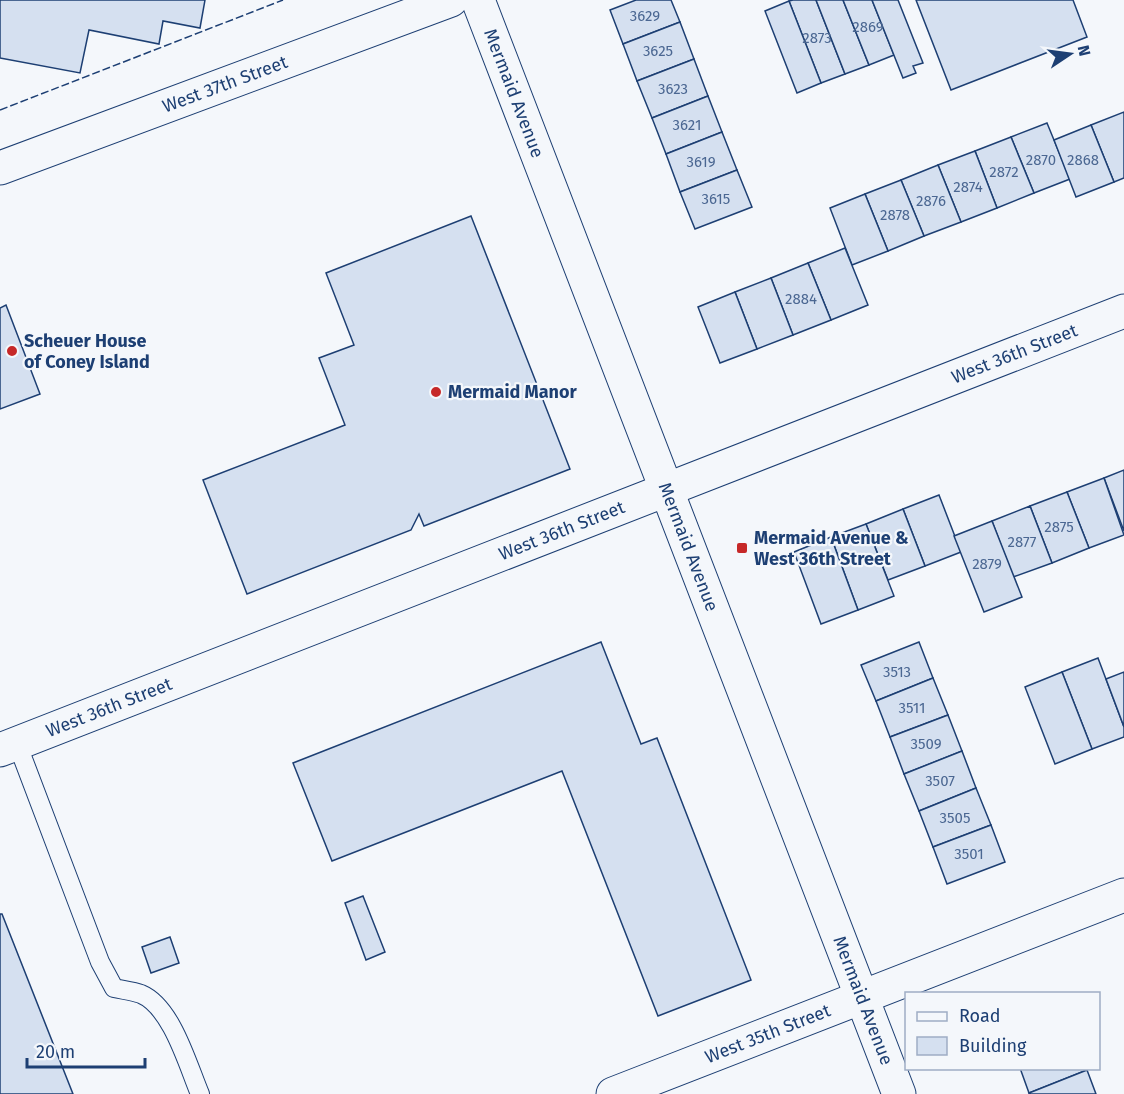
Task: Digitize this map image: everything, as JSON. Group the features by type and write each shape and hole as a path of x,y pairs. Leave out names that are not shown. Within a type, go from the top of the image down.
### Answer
{"street":[{"name":"West 37th Street","path":"0,168 451,0"},
{"name":"Mermaid Avenue","path":"478,0 899,1094"},
{"name":"West 36th Street","path":"9,747 1124,311"},
{"name":"West 35th Street","path":"613,1094 1124,895"}],"lane":[{"path":"9,747 100,962 114,988 142,994 156,1005 172,1028 200,1094"}],"building":[{"path":"0,0 205,0 200,28 163,21 159,44 89,30 80,73 0,58"},
{"path":"636,0 671,0 680,22 623,44 610,10"},
{"path":"816,0 845,74 821,83 789,1"},
{"path":"816,0 843,0 869,65 845,74"},
{"path":"843,0 872,0 894,55 869,65"},
{"path":"872,0 898,0 923,63 913,66 916,73 903,78"},
{"path":"916,0 1073,0 1087,37 951,90"},
{"path":"789,1 821,83 797,93 765,11"},
{"path":"680,22 694,59 637,81 623,44"},
{"path":"694,59 708,96 652,118 637,81"},
{"path":"708,96 722,132 666,154 652,118"},
{"path":"1124,112 1124,178 1114,182 1091,125"},
{"path":"1047,123 1070,179 1034,193 1011,137"},
{"path":"1091,125 1114,182 1076,197 1054,140"},
{"path":"722,132 737,170 680,192 666,154"},
{"path":"1011,137 1034,193 997,208 975,151"},
{"path":"975,151 997,208 961,222 938,165"},
{"path":"938,165 961,222 924,236 901,180"},
{"path":"737,170 752,207 695,229 680,192"},
{"path":"901,180 924,236 888,251 865,194"},
{"path":"865,194 888,251 852,265 830,208"},
{"name":"Mermaid Manor","path":"471,216 570,469 424,526 419,514 411,530 247,594 203,480 345,425 319,358 354,345 326,273"},
{"path":"845,248 868,305 831,320 808,263"},
{"path":"808,263 831,320 793,335 771,278"},
{"path":"771,278 793,335 757,349 735,292"},
{"path":"735,292 757,349 720,363 698,307"},
{"name":"Scheuer House of Coney Island","path":"6,305 40,394 0,409 0,308"},
{"path":"1124,470 1124,531 1104,478"},
{"path":"1104,478 1124,535 1089,548 1067,492"},
{"path":"1067,492 1089,548 1052,563 1030,506"},
{"path":"939,495 961,552 925,566 903,509"},
{"path":"1030,506 1052,563 1013,577 992,521"},
{"path":"903,509 925,566 888,580 866,524"},
{"path":"992,521 1022,597 984,612 954,536"},
{"path":"866,524 894,596 858,610 831,537"},
{"path":"831,537 858,610 821,624 794,552"},
{"path":"601,642 641,744 657,738 751,980 658,1016 562,771 332,861 293,763"},
{"path":"919,642 933,678 876,701 861,665"},
{"path":"1098,658 1124,727 1124,737 1092,749 1062,672"},
{"path":"1062,672 1092,749 1055,764 1025,687"},
{"path":"1124,672 1124,727 1106,679"},
{"path":"933,678 948,715 890,737 876,701"},
{"path":"948,715 962,751 904,774 890,737"},
{"path":"962,751 976,788 919,811 904,774"},
{"path":"976,788 991,825 933,847 919,811"},
{"path":"991,825 1005,862 947,884 933,847"},
{"path":"363,896 385,952 366,960 345,903"},
{"path":"0,914 2,914 73,1094 0,1094"},
{"path":"170,937 179,963 151,973 142,947"},
{"path":"1021,1070 1087,1070 1029,1093"},
{"path":"1087,1070 1096,1094 1029,1093"}],"fence":[{"path":"0,110 283,0"}],"place":[{"name":"Scheuer House of Coney Island","path":"12,351"},
{"name":"Mermaid Manor","path":"436,392"},
{"name":"Mermaid Avenue & West 36th Street","path":"742,548"}]}
